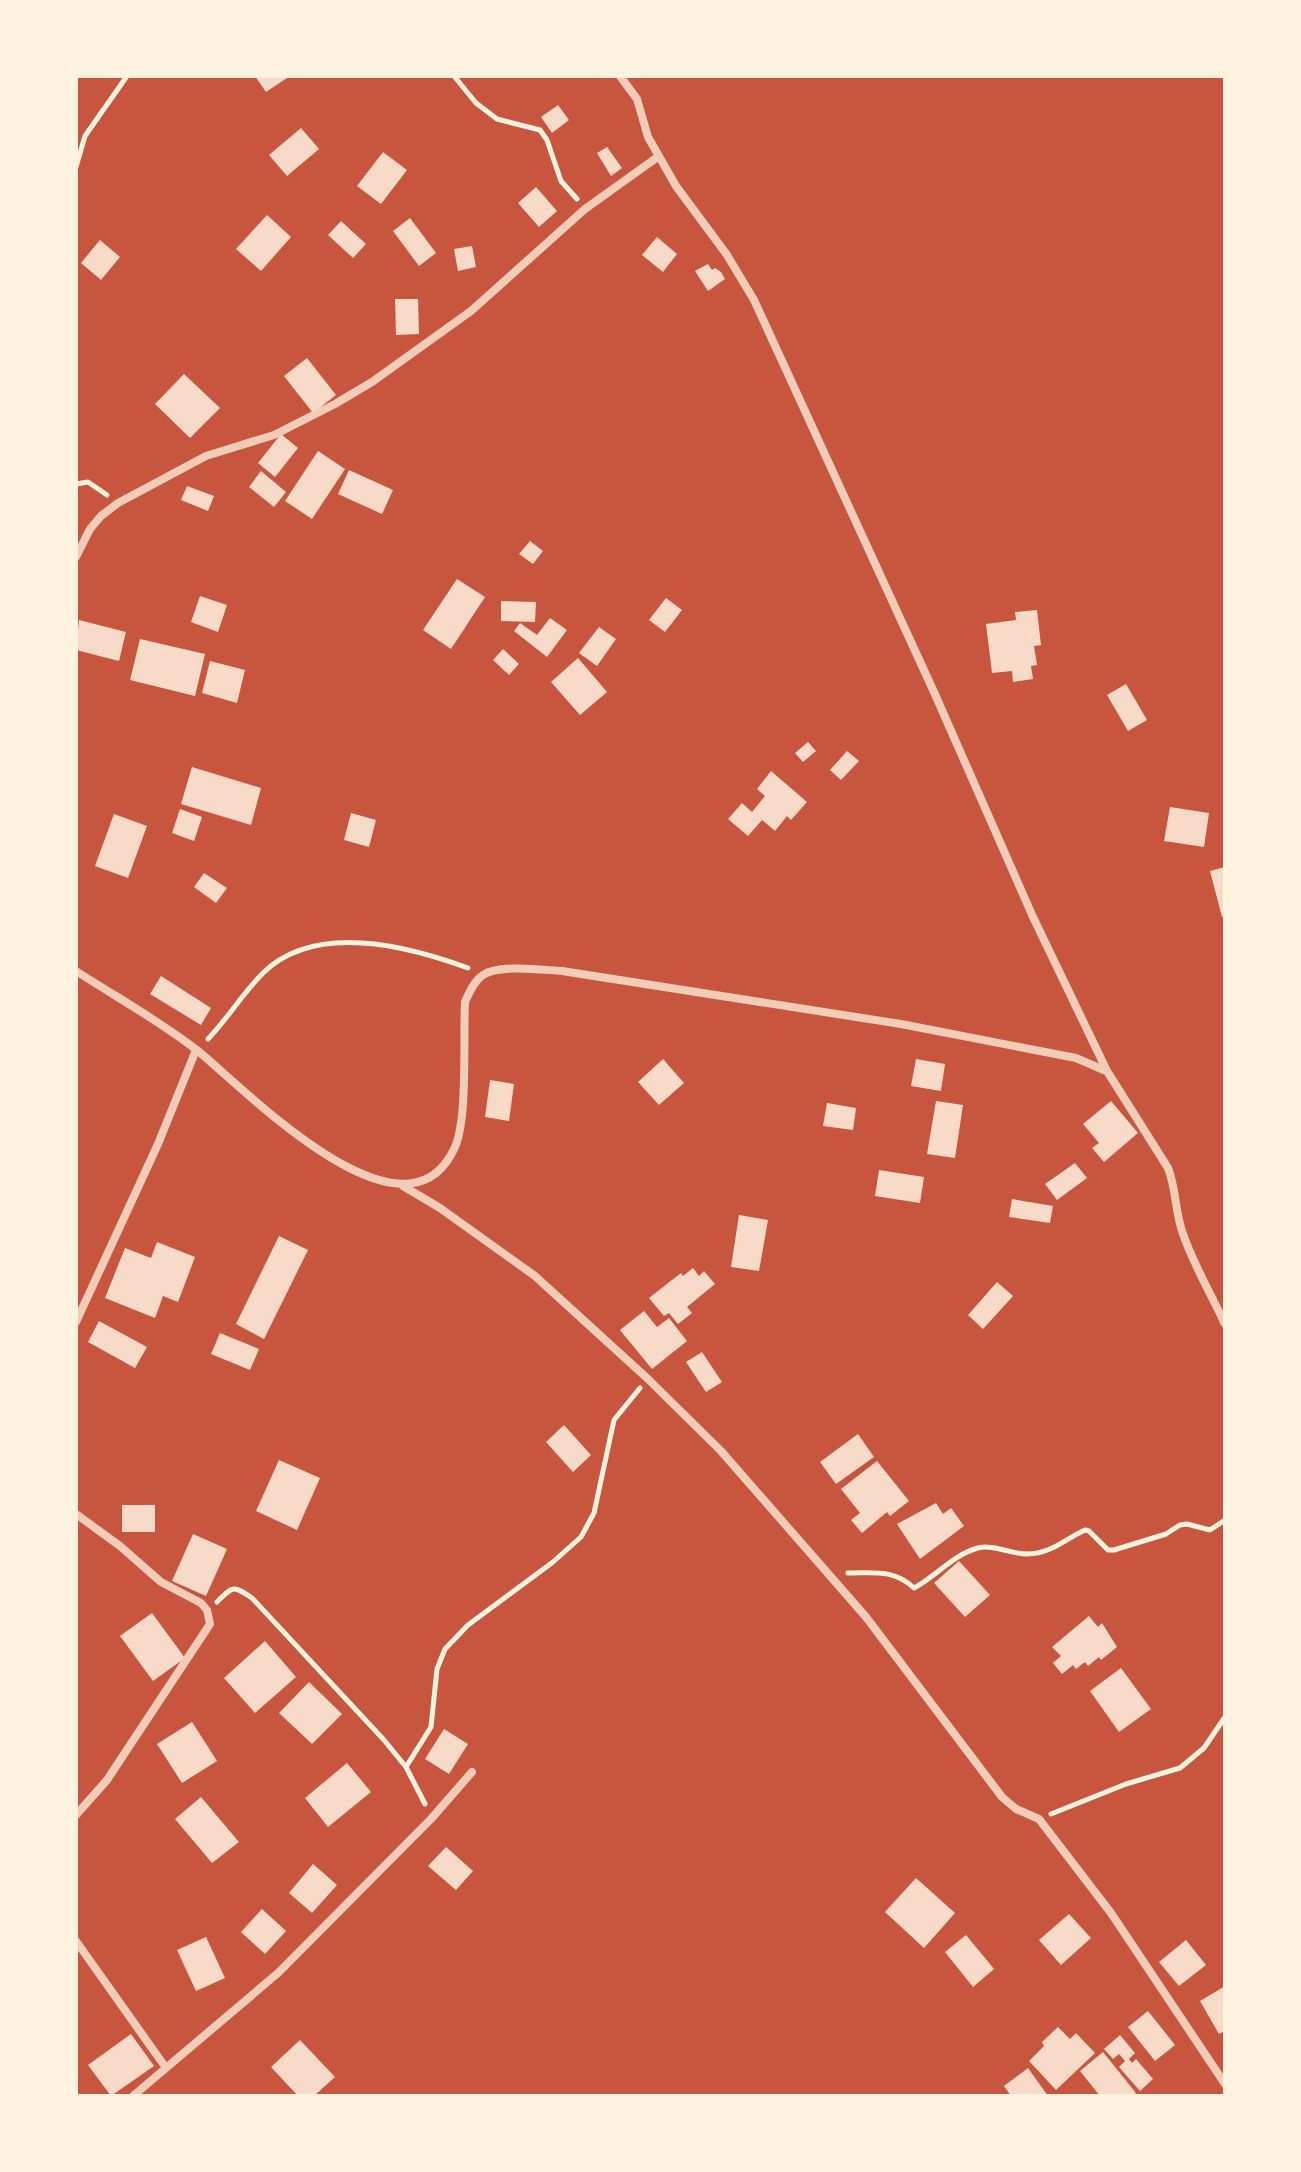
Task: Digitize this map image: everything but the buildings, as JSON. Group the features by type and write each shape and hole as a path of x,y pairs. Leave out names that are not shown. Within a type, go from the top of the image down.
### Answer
{"street":[{"path":"620,76 637,99 648,137 676,186 727,255 754,300 928,678 1033,917 1107,1071 1168,1168 1183,1235 1225,1324"},
{"path":"76,557 90,529 118,503 206,456 274,435 372,382 471,311 585,209 659,156"},
{"path":"402,1186 425,1180 444,1164 455,1147 461,1120 465,1002 473,985 484,974 506,970 562,971 901,1024 1076,1058 1107,1071"},
{"path":"76,971 196,1050 289,1130 335,1160 369,1177 402,1186 440,1208 535,1276 648,1379 721,1451 866,1617 1002,1797 1016,1809 1039,1819 1111,1913 1225,2084"},
{"path":"76,1322 158,1144 196,1050"},
{"path":"76,1514 120,1546 161,1582 190,1596 207,1610 210,1624 107,1780 76,1815"},
{"path":"133,2096 278,1973 431,1819 472,1772"},
{"path":"76,1941 166,2068"}],"path":[{"path":"76,167 85,136 127,76"},
{"path":"454,76 476,103 497,119 540,130 547,140 561,181 585,209"},
{"path":"76,484 88,482 118,503"},
{"path":"196,1050 222,1025 263,973 283,957 310,947 385,944 429,954 484,974"},
{"path":"406,1767 431,1727 437,1669 445,1649 468,1625 553,1562 581,1537 594,1513 614,1420 648,1379"},
{"path":"826,1573 880,1572 901,1576 914,1588 931,1579 961,1555 980,1547 1027,1554 1059,1546 1085,1530 1108,1550 1114,1550 1166,1534 1180,1525 1210,1530 1225,1520"},
{"path":"207,1610 231,1589 238,1588 252,1598 406,1767 431,1819"},
{"path":"1039,1819 1126,1784 1180,1768 1204,1748 1225,1717"}]}
